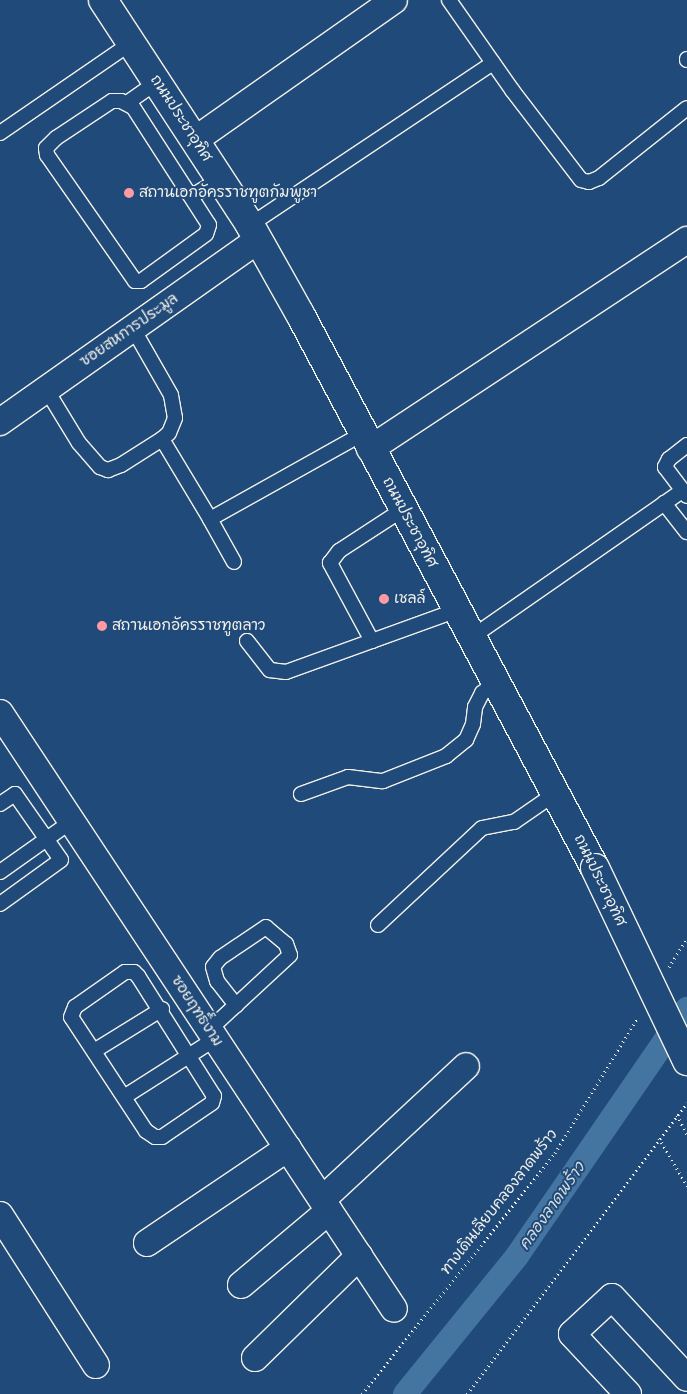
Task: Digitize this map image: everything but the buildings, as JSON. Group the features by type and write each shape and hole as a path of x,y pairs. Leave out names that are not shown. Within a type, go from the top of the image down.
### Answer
{"main road":[{"name":"ถนนประชาอุทิศ","path":"103,0 254,232 556,793 595,868 687,1061"}],"street":[{"path":"194,140 394,0"},
{"name":"ซอยสหการประมูล","path":"0,422 132,328 254,232"},
{"path":"366,442 687,240"},
{"name":"ซอยฤทธิ์งาม","path":"0,713 394,1309"},
{"path":"241,1285 326,1205 466,1066"},
{"path":"147,1243 288,1148"},
{"path":"0,1215 96,1365"},
{"path":"255,1358 359,1256"},
{"path":"628,1394 572,1334 612,1297 687,1378"}],"lane":[{"path":"450,0 556,151 581,180 589,182 624,160 687,108"},
{"path":"0,133 132,43"},
{"path":"254,232 493,63"},
{"path":"126,103 157,82"},
{"path":"112,101 126,103 133,107 192,196 209,225 206,234 141,281 135,282 53,166 46,148 112,101"},
{"path":"192,196 220,178"},
{"path":"46,389 79,443 100,467 108,470 121,465 162,439 169,433 175,418 171,395 132,328"},
{"path":"162,439 234,562"},
{"path":"210,520 366,442"},
{"path":"472,637 664,503 684,494 665,467 668,459 687,445"},
{"path":"664,503 687,532"},
{"path":"372,641 330,563 338,551 402,510"},
{"path":"247,641 270,670 278,672 457,610"},
{"path":"301,794 348,777 383,781 446,756 466,740 478,700 496,683"},
{"path":"378,925 482,828 514,822 556,793"},
{"path":"0,804 15,794 61,860 0,904"},
{"path":"0,872 72,822"},
{"path":"124,1097 191,1055 212,1034 236,1005 290,954 286,944 266,927 220,958 213,967 217,981 236,1005"},
{"path":"125,972 134,972 162,1009 212,1090 212,1103 162,1136 155,1137 146,1131 94,1052 71,1017 71,1012 125,972"},
{"path":"94,1052 162,1009"}],"path":[{"path":"667,971 687,938"},
{"name":"ทางเดินเลียบคลองลาดพร้าว","path":"362,1394 556,1152 642,1012"},
{"path":"467,1394 687,1103"},
{"path":"677,1115 687,1135"},
{"path":"659,1138 687,1186"}],"waterway":[{"name":"คลองลาดพร้าว","path":"405,1394 517,1256 687,1009"}],"place":[{"name":"สถานเอกอัครราชทูตกัมพูชา","path":"129,193"},
{"name":"เชลล์","path":"384,599"},
{"name":"สถานเอกอัครราชทูตลาว","path":"102,626"}]}
